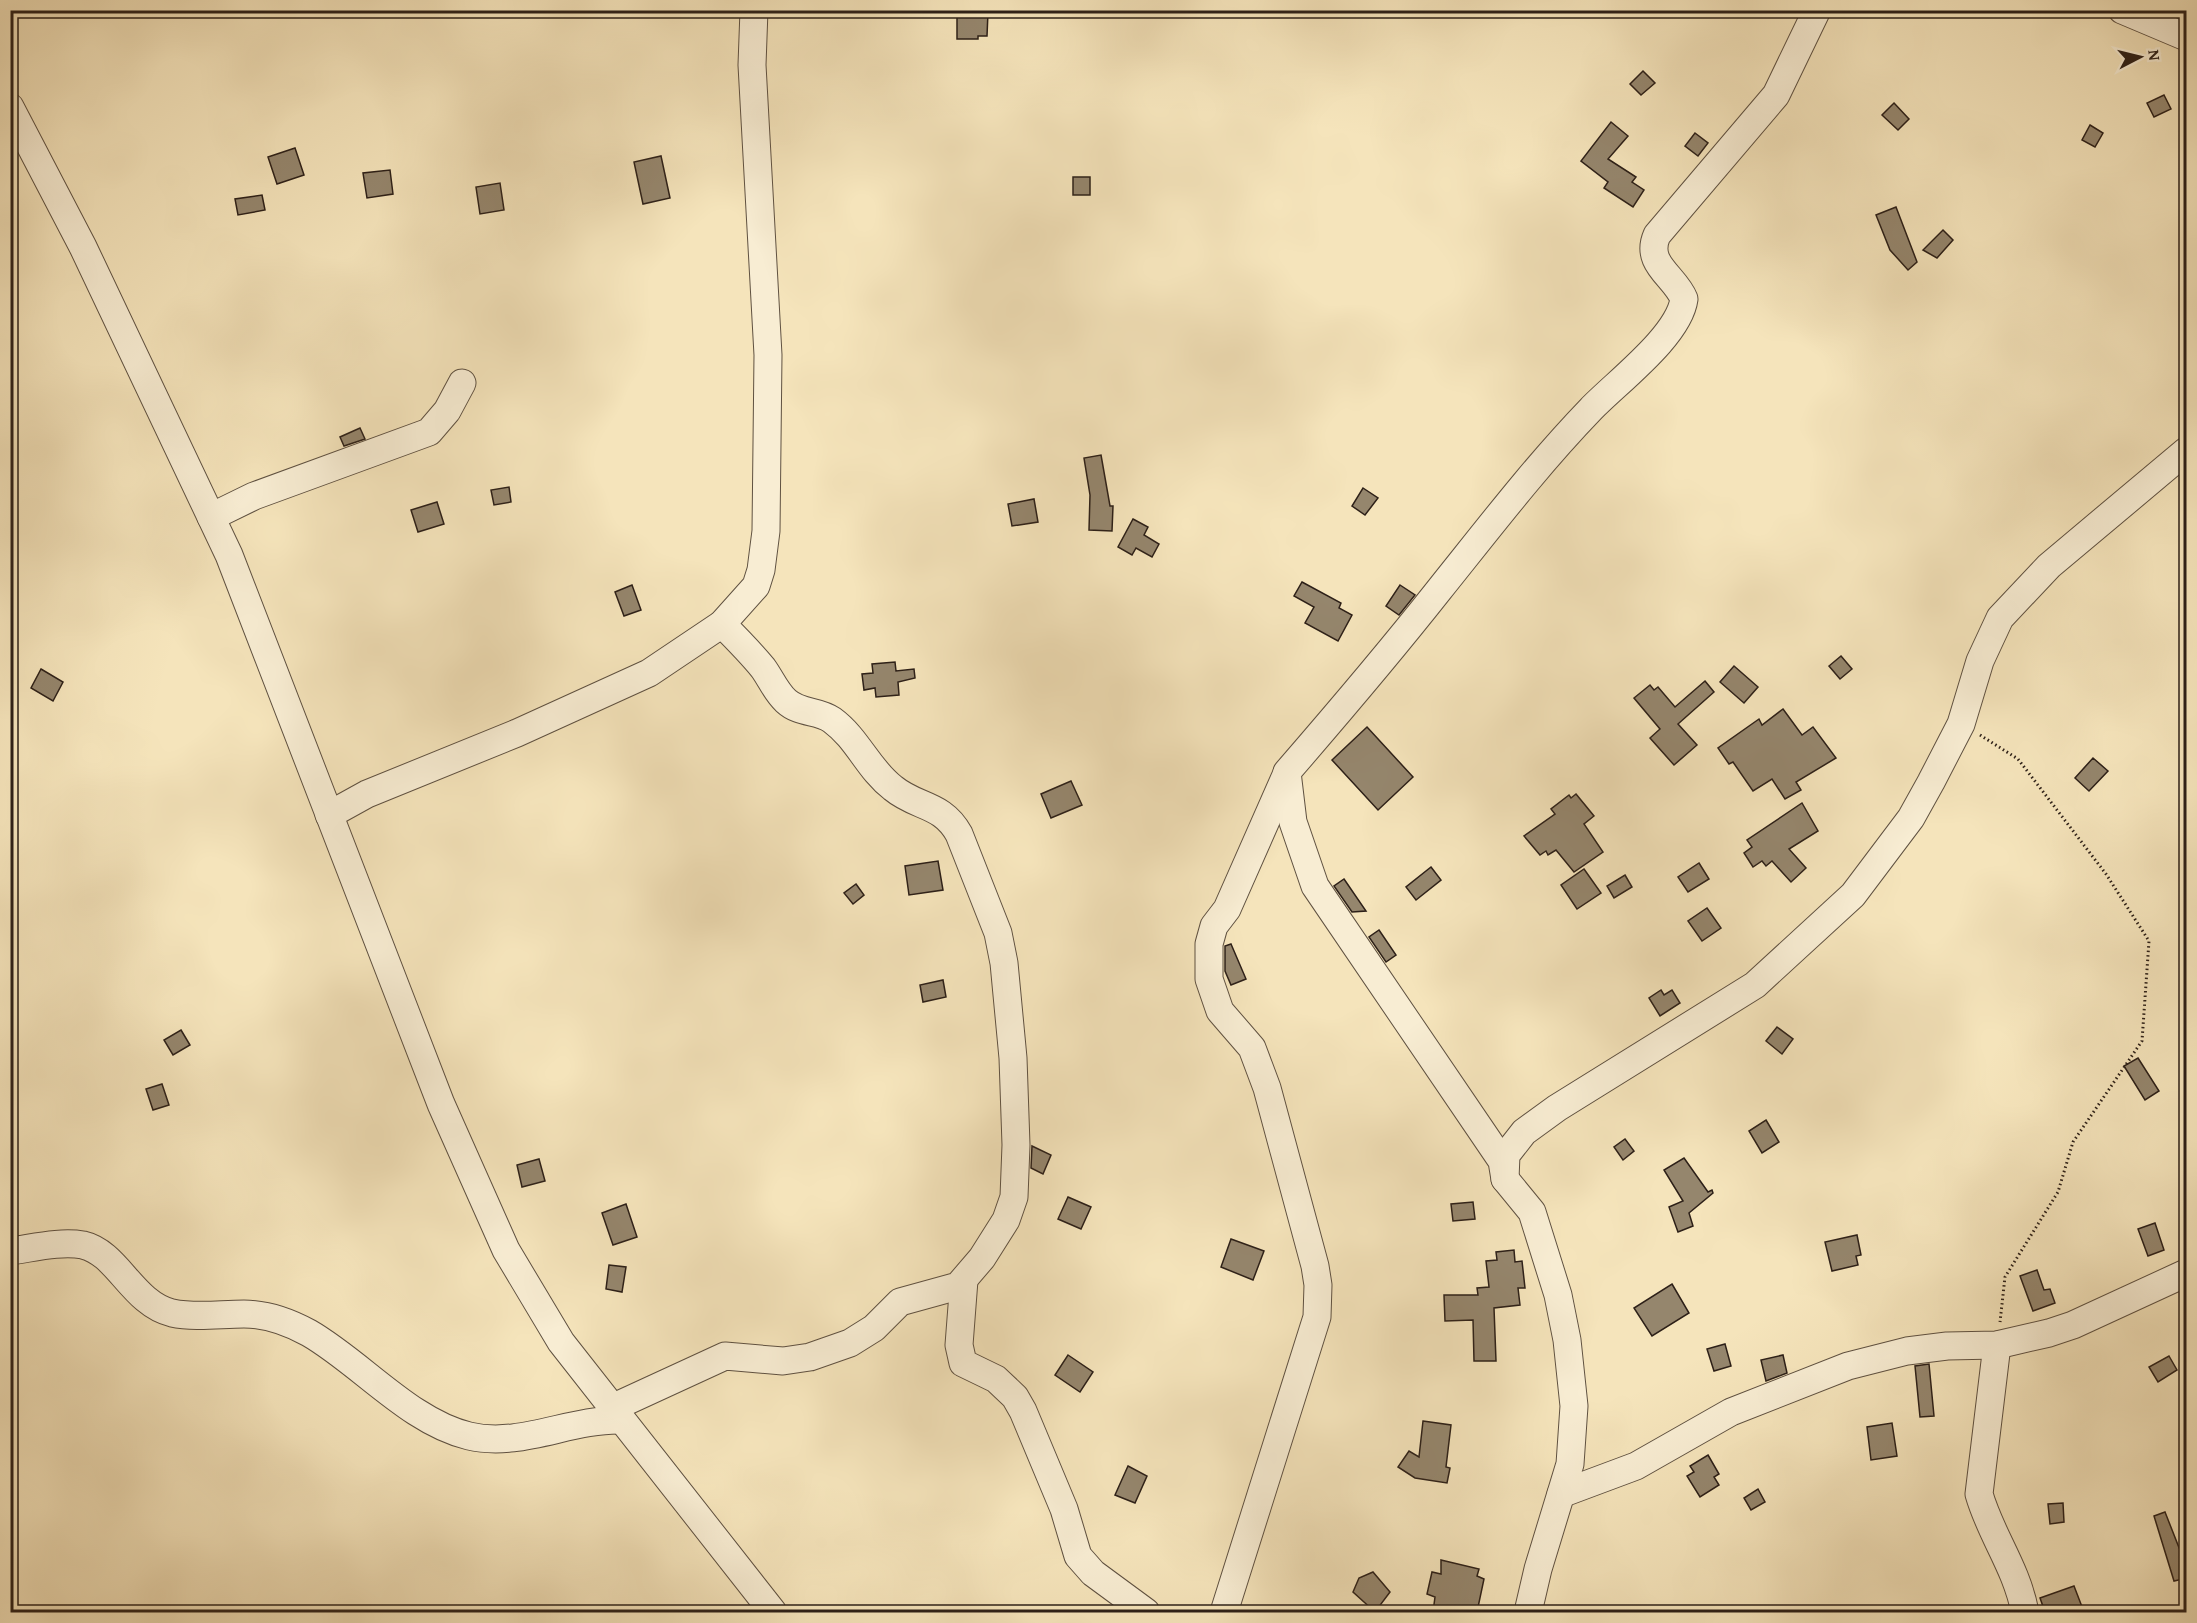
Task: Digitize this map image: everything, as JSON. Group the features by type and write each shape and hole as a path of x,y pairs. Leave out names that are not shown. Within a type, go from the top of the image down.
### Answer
{"street":[{"path":"329,815 367,794 517,733 649,673 722,624 756,586 761,570 766,531 768,355 752,65 754,10"},
{"path":"1224,1612 1317,1317 1318,1285 1315,1266 1267,1088 1252,1048 1220,1011 1209,979 1209,944 1214,926 1227,909 1287,772 1336,716 1501,512 1590,409 1677,319 1684,299 1656,259 1653,244 1657,235 1776,95 1817,10"},
{"path":"2122,10 2187,37"},
{"path":"10,107 83,247 212,517 254,617 441,1104 479,1195 506,1250 546,1319 616,1414 773,1612"},
{"path":"212,517 254,496 429,432 447,411 462,383"},
{"path":"1505,1179 1506,1155 1524,1132 1557,1108 1755,986 1832,917 1869,876 1911,818 1961,724 1980,661 2000,618 2049,566 2187,451"},
{"path":"10,1251 60,1245 84,1245 104,1258 142,1297 171,1312 202,1316 260,1315 290,1324 349,1359 415,1410 446,1428 467,1435 504,1440 590,1422 616,1414 725,1356 783,1361 826,1352 865,1335 900,1302 953,1289 964,1280 1006,1220 1014,1197 1016,1145 1013,1058 1009,1003 998,933 951,820 932,807 894,789 872,769 860,747 835,722 819,714 801,711 787,702 758,662 722,624"},
{"path":"1287,772 1293,822 1315,886 1502,1161 1505,1179 1532,1212 1558,1295 1567,1340 1574,1406 1574,1434 1570,1464 1538,1569 1528,1612"},
{"path":"1561,1494 1636,1466 1731,1412 1848,1366 1907,1351 1947,1346 1997,1345 2073,1325 2187,1273"},
{"path":"964,1280 959,1338 960,1358 966,1366 990,1375 1005,1387 1023,1411 1064,1509 1081,1559 1093,1573 1146,1612"},
{"path":"1997,1345 1979,1494 1984,1510 2012,1565 2025,1612"}],"path":[{"path":"1961,724 2018,759 2106,874 2149,941 2142,1041 2073,1142 2058,1192 2005,1277 1997,1345"}],"building":[{"path":"957,10 988,12 987,36 978,36 978,39 957,39"},
{"path":"1643,71 1655,83 1641,95 1630,84"},
{"path":"2164,95 2171,109 2154,117 2147,103"},
{"path":"1894,103 1909,119 1898,130 1882,115"},
{"path":"1611,122 1628,136 1608,159 1636,177 1632,182 1644,190 1633,207 1604,188 1608,182 1581,161"},
{"path":"2090,125 2103,133 2095,147 2082,140"},
{"path":"1695,133 1708,143 1698,156 1685,146"},
{"path":"295,148 304,175 277,184 268,157"},
{"path":"661,156 670,198 643,204 634,162"},
{"path":"390,170 393,194 367,198 363,173"},
{"path":"1073,177 1090,177 1090,195 1073,195"},
{"path":"500,183 504,210 480,214 476,187"},
{"path":"262,195 265,210 238,215 235,199"},
{"path":"1896,207 1917,262 1908,270 1890,250 1876,215"},
{"path":"1943,230 1953,240 1937,258 1923,250"},
{"path":"360,428 365,439 344,446 340,437"},
{"path":"1101,455 1110,506 1113,506 1112,531 1089,530 1090,495 1084,458"},
{"path":"509,487 511,502 494,505 491,490"},
{"path":"1363,488 1378,498 1365,515 1352,506"},
{"path":"1034,499 1038,522 1012,526 1008,504"},
{"path":"437,502 444,524 418,532 411,510"},
{"path":"1133,519 1148,527 1144,535 1159,544 1152,557 1136,548 1132,555 1118,547"},
{"path":"1302,582 1341,603 1339,608 1352,615 1338,641 1305,623 1314,607 1294,596"},
{"path":"632,585 641,610 624,616 615,592"},
{"path":"1400,585 1415,595 1399,615 1386,606"},
{"path":"1841,656 1852,669 1840,679 1829,666"},
{"path":"895,662 896,671 914,669 915,678 898,682 899,695 876,697 875,688 864,690 862,674 873,673 872,664"},
{"path":"1734,666 1758,687 1744,703 1720,682"},
{"path":"41,669 63,682 53,701 31,688"},
{"path":"1705,681 1714,692 1678,724 1697,745 1674,765 1650,738 1660,729 1634,698 1650,685 1654,690 1658,687 1675,707"},
{"path":"1783,709 1802,735 1813,727 1836,758 1796,782 1801,790 1785,799 1772,779 1753,791 1733,762 1729,764 1718,748 1759,719 1762,725"},
{"path":"1367,727 1413,777 1378,810 1332,760"},
{"path":"2093,758 2108,771 2089,791 2075,778"},
{"path":"1071,781 1082,805 1051,818 1041,794"},
{"path":"1576,794 1594,816 1584,824 1603,852 1574,872 1556,850 1548,855 1546,851 1540,855 1524,836 1555,814 1551,809 1569,795 1571,798"},
{"path":"1802,803 1818,831 1789,849 1806,868 1791,882 1772,861 1766,866 1762,861 1753,867 1744,853 1752,847 1747,840"},
{"path":"938,861 943,890 909,895 905,866"},
{"path":"1699,863 1709,879 1688,892 1678,877"},
{"path":"1431,867 1441,880 1416,900 1406,887"},
{"path":"1584,869 1601,893 1577,909 1561,885"},
{"path":"1625,875 1632,887 1614,898 1607,886"},
{"path":"1344,879 1366,911 1352,912 1334,886"},
{"path":"856,884 864,895 853,904 844,893"},
{"path":"1707,908 1721,928 1702,941 1688,921"},
{"path":"1379,930 1396,955 1386,962 1369,937"},
{"path":"1231,944 1246,979 1231,985 1225,971 1225,946"},
{"path":"943,980 946,997 923,1002 920,985"},
{"path":"1661,990 1664,995 1672,990 1680,1003 1660,1016 1649,998"},
{"path":"1777,1027 1793,1039 1782,1054 1766,1041"},
{"path":"181,1030 190,1045 173,1055 164,1040"},
{"path":"2138,1058 2159,1091 2145,1100 2124,1066"},
{"path":"162,1084 169,1105 153,1110 146,1089"},
{"path":"1766,1120 1779,1142 1762,1153 1749,1131"},
{"path":"1625,1139 1634,1151 1623,1160 1614,1147"},
{"path":"1032,1146 1051,1155 1043,1174 1031,1168"},
{"path":"1684,1158 1708,1192 1712,1190 1713,1193 1689,1213 1693,1226 1678,1232 1669,1207 1683,1201 1664,1170"},
{"path":"539,1159 545,1181 522,1187 517,1165"},
{"path":"1068,1197 1091,1207 1081,1229 1058,1219"},
{"path":"1473,1202 1475,1219 1453,1221 1451,1204"},
{"path":"626,1204 637,1237 613,1245 602,1213"},
{"path":"2155,1223 2164,1250 2148,1256 2138,1229"},
{"path":"1857,1235 1861,1255 1856,1256 1858,1265 1832,1271 1825,1242"},
{"path":"1231,1239 1264,1251 1253,1280 1221,1267"},
{"path":"1514,1250 1515,1262 1522,1261 1525,1288 1518,1288 1520,1305 1494,1308 1496,1361 1474,1361 1473,1320 1445,1321 1444,1295 1478,1295 1477,1288 1489,1287 1486,1261 1497,1260 1496,1252"},
{"path":"609,1265 626,1267 622,1292 606,1289"},
{"path":"2037,1270 2044,1290 2050,1289 2055,1303 2033,1311 2020,1276"},
{"path":"1672,1284 1689,1313 1652,1336 1634,1308"},
{"path":"1725,1344 1731,1366 1714,1371 1707,1349"},
{"path":"1068,1355 1093,1372 1080,1392 1055,1375"},
{"path":"1783,1355 1787,1373 1766,1381 1761,1360"},
{"path":"2169,1356 2177,1370 2158,1382 2149,1367"},
{"path":"1929,1364 1934,1416 1920,1417 1915,1366"},
{"path":"1423,1421 1451,1425 1446,1467 1450,1468 1447,1483 1415,1478 1398,1467 1409,1451 1419,1457"},
{"path":"1892,1423 1897,1456 1871,1460 1867,1427"},
{"path":"1708,1455 1719,1474 1714,1477 1719,1485 1700,1497 1687,1476 1694,1472 1690,1466"},
{"path":"1128,1466 1147,1476 1135,1503 1115,1495"},
{"path":"1758,1489 1765,1502 1751,1510 1744,1498"},
{"path":"2063,1503 2064,1522 2050,1524 2048,1504"},
{"path":"2165,1512 2187,1568 2187,1578 2174,1581 2154,1516"},
{"path":"1441,1560 1479,1569 1477,1576 1484,1579 1477,1612 1433,1612 1435,1597 1427,1594 1432,1572 1441,1574"},
{"path":"1373,1572 1390,1592 1375,1612 1353,1592 1359,1578"},
{"path":"2074,1586 2084,1612 2045,1612 2040,1598"}]}
